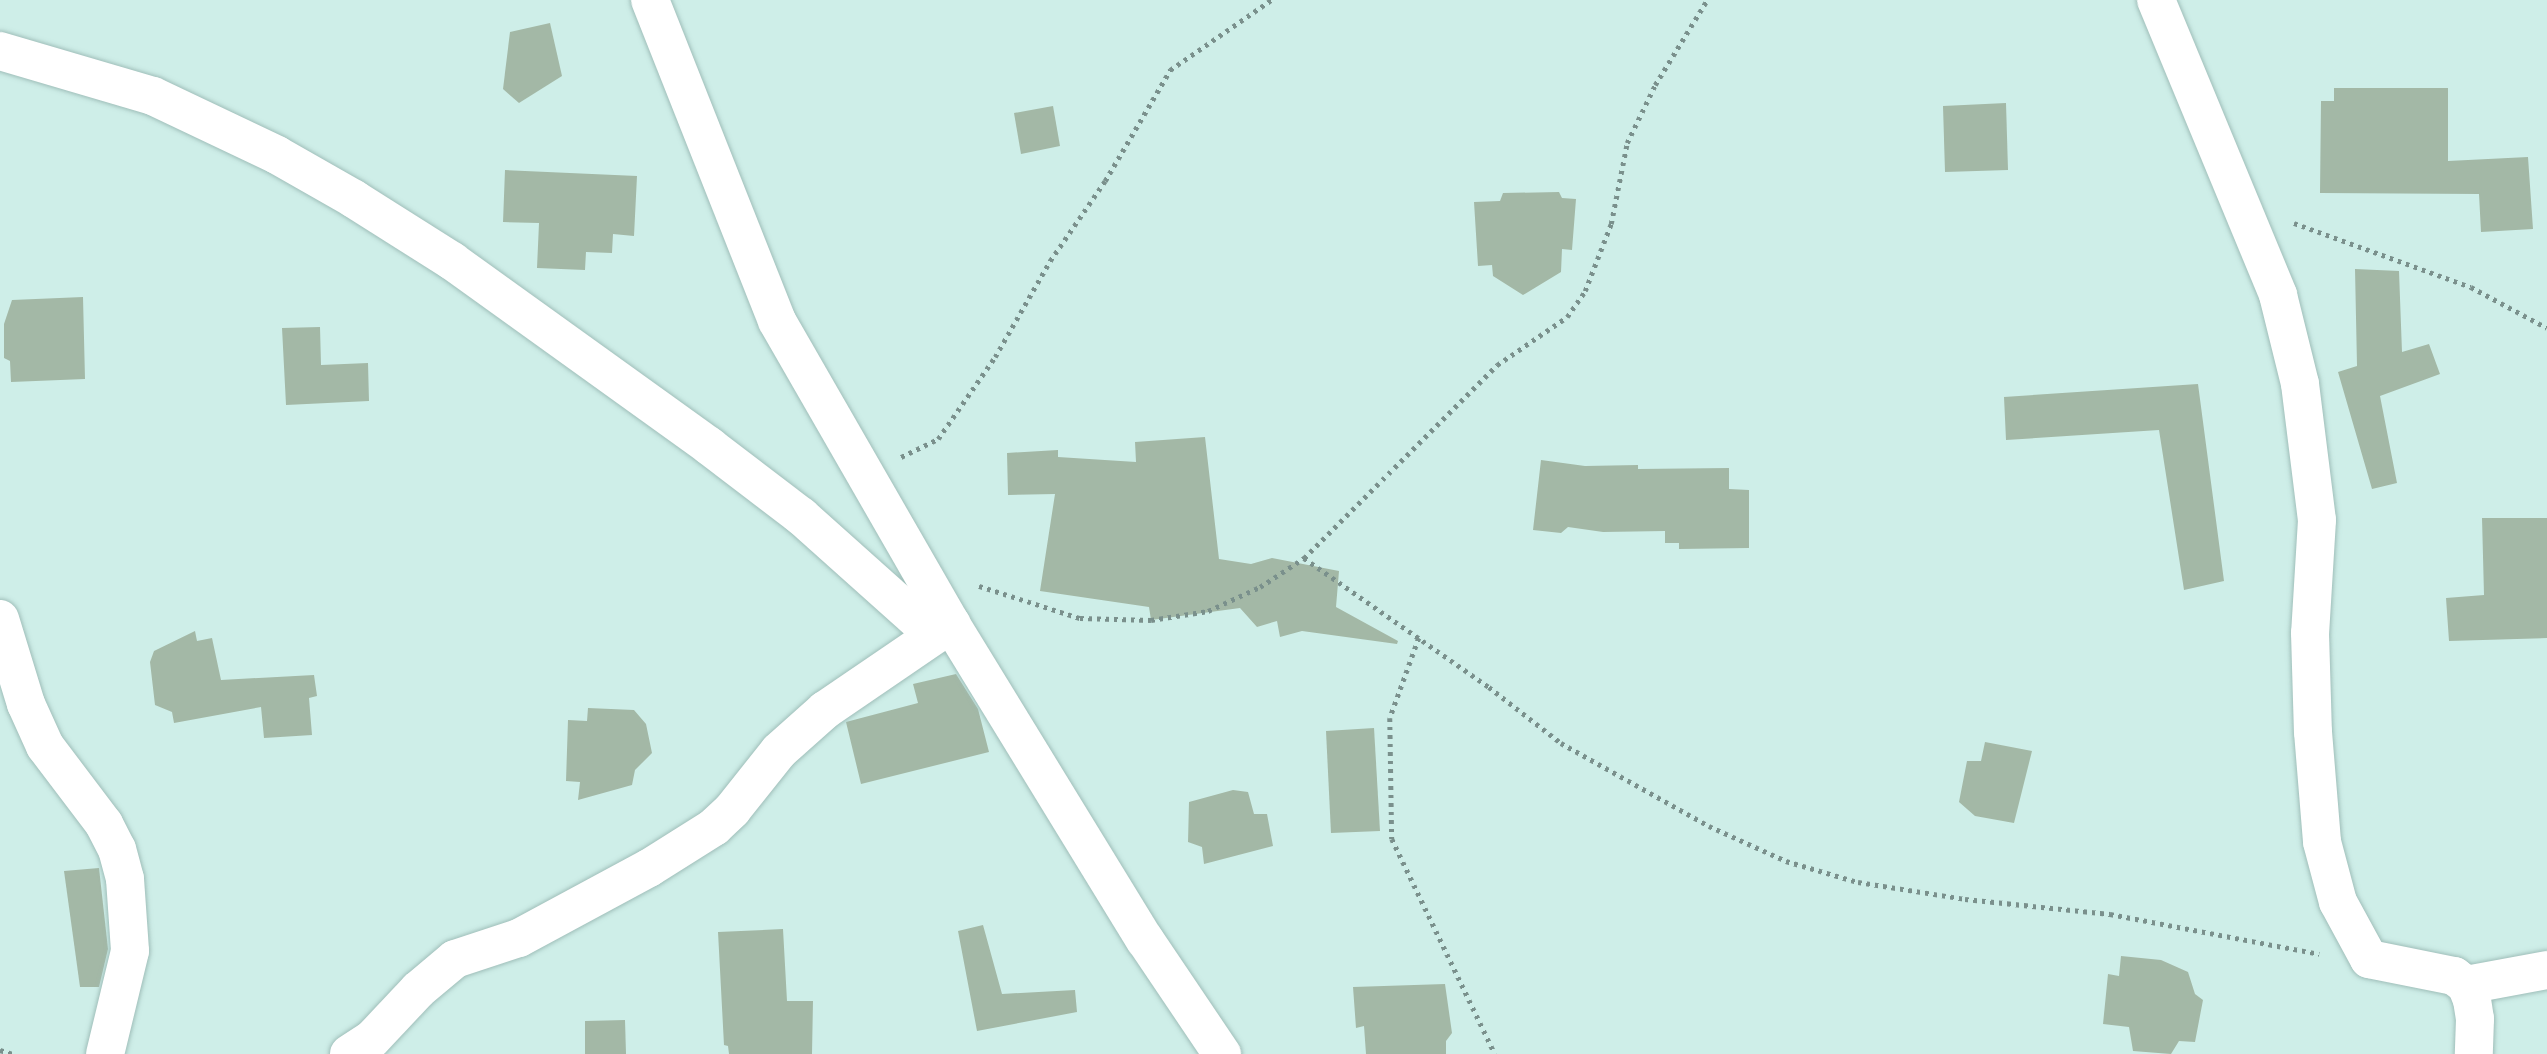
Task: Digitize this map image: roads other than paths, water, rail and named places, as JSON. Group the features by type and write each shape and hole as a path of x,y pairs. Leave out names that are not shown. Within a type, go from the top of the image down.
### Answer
{"street":[{"path":"650,0 777,321 919,568 942,630 1222,1054"},
{"path":"2156,0 2278,295 2300,384 2317,520 2310,633 2322,842 2338,902 2369,959 2454,976 2466,985 2474,1010 2474,1054"},
{"path":"0,51 153,96 277,155 355,199 453,261 719,454 801,516 942,630"},
{"path":"0,619 26,704 45,746 104,824 117,849 125,879 130,951 105,1054"},
{"path":"349,1054 372,1039 418,990 455,959 519,938 649,868 714,827 732,810 779,751 825,710 914,652 942,630"},
{"path":"2466,985 2547,970"}]}
